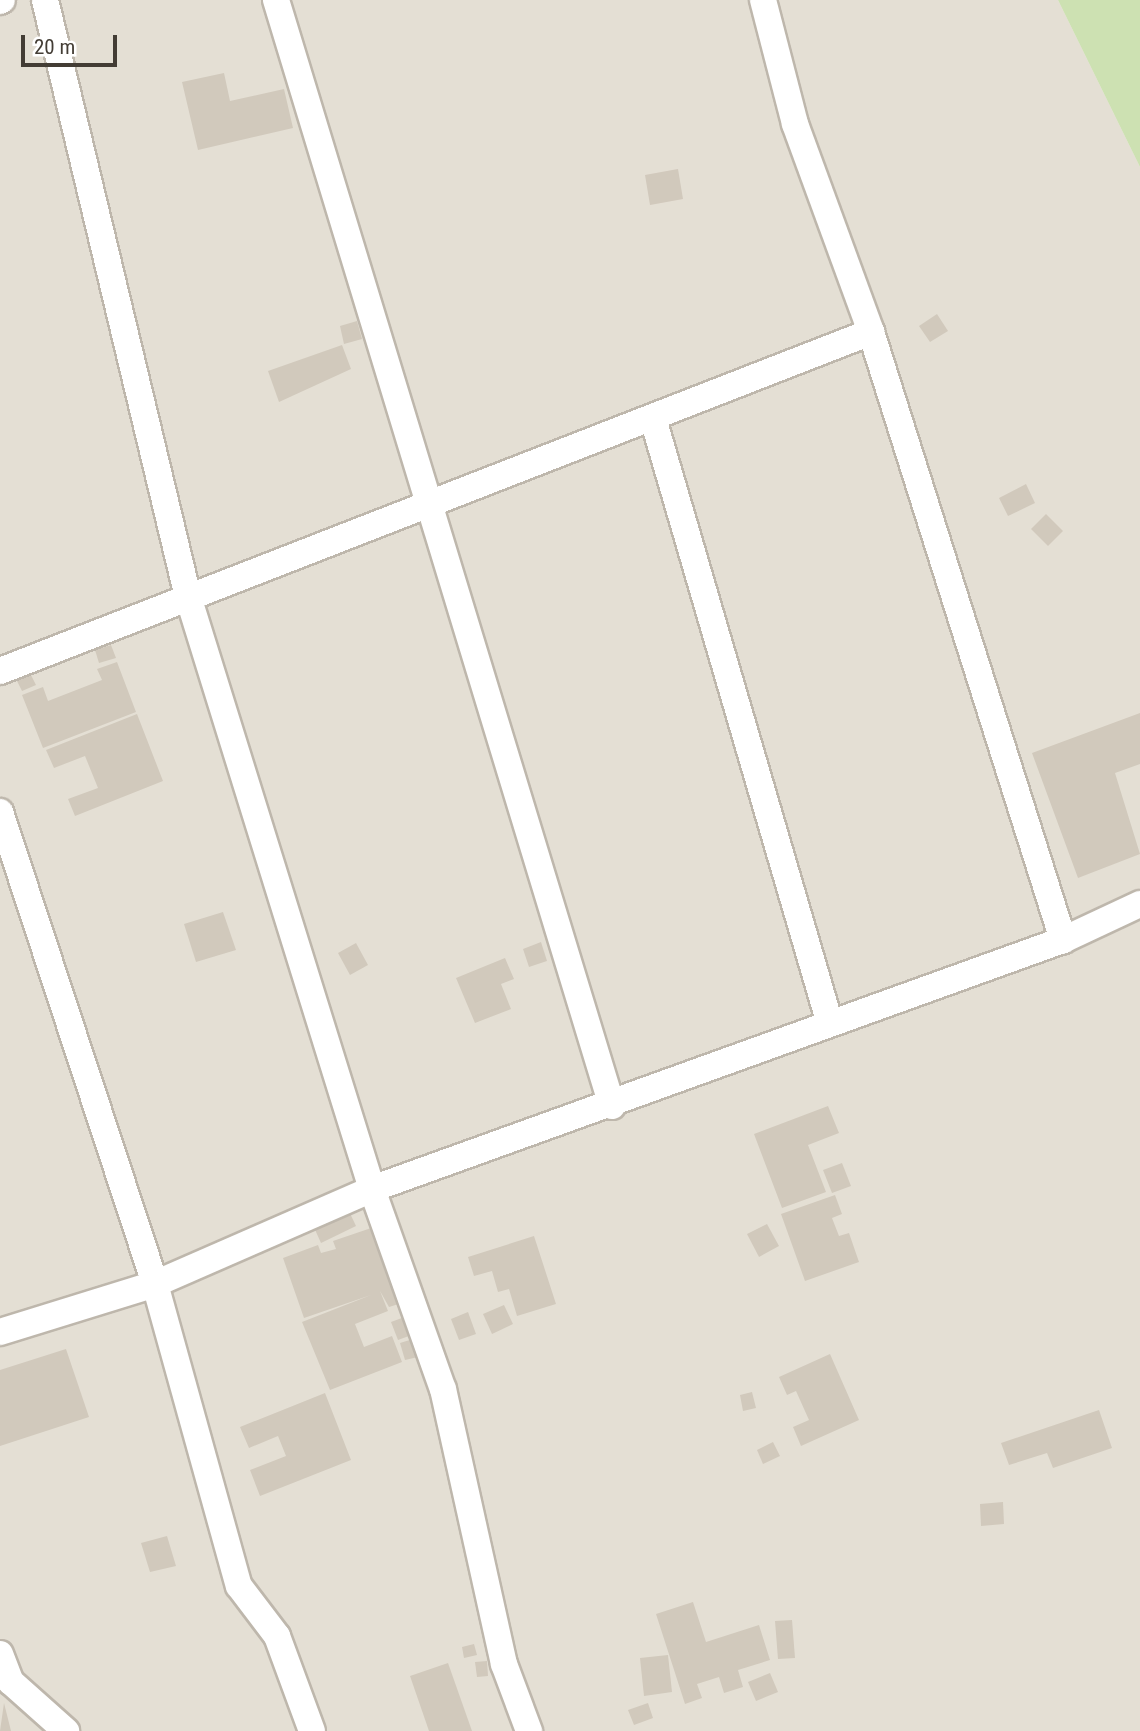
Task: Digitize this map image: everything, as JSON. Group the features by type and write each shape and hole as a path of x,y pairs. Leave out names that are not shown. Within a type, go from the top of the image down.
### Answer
{"street":[{"path":"46,0 187,593 372,1189 443,1389 504,1664 529,1731"},
{"path":"276,0 349,257 433,503 611,1106"},
{"path":"763,0 795,124 871,332 1063,940"},
{"path":"0,671 187,593 654,422 871,332"},
{"path":"654,422 830,1024"},
{"path":"0,812 155,1284 239,1586 276,1636 312,1731"},
{"path":"0,1332 155,1284 372,1189 611,1106 1063,940 1140,904"},
{"path":"0,1654 11,1682 66,1731"}],"shaded area":[{"path":"0,0 1058,0 1140,167 1140,1731 0,1731"}],"green space":[{"path":"1058,0 1140,0 1140,167"}],"building":[{"path":"224,73 230,101 284,89 293,128 198,150 182,82"},
{"path":"678,169 683,199 650,205 645,175"},
{"path":"937,314 948,331 930,342 919,326"},
{"path":"357,321 362,339 344,344 340,326"},
{"path":"342,345 351,369 279,402 268,371"},
{"path":"1026,484 1035,503 1008,516 999,498"},
{"path":"1046,514 1063,531 1048,546 1031,529"},
{"path":"111,645 116,658 99,663 95,650"},
{"path":"117,662 136,712 43,748 22,695 43,687 48,701 102,680 97,669"},
{"path":"30,673 36,685 22,691 16,679"},
{"path":"1140,713 1140,764 1115,773 1140,854 1078,878 1032,753"},
{"path":"137,714 163,781 75,816 68,799 98,788 85,756 54,768 46,750"},
{"path":"223,912 236,950 196,962 184,924"},
{"path":"541,942 547,961 529,967 523,949"},
{"path":"356,943 368,965 350,975 338,953"},
{"path":"505,958 514,979 501,984 511,1009 475,1023 456,978"},
{"path":"828,1106 839,1133 808,1145 826,1192 782,1208 754,1134"},
{"path":"842,1163 851,1186 832,1193 823,1170"},
{"path":"835,1195 842,1214 832,1218 839,1236 849,1233 859,1262 805,1281 781,1214"},
{"path":"347,1207 356,1226 321,1243 312,1223"},
{"path":"767,1224 779,1246 759,1257 747,1234"},
{"path":"377,1226 405,1302 389,1307 380,1291 388,1311 355,1324 364,1347 392,1336 402,1362 330,1390 302,1322 371,1295 304,1318 283,1258 318,1245 321,1253 336,1249 333,1241"},
{"path":"534,1236 556,1304 517,1316 509,1289 498,1292 492,1271 474,1276 468,1257"},
{"path":"504,1305 513,1324 492,1334 483,1314"},
{"path":"468,1312 476,1334 459,1340 451,1319"},
{"path":"410,1315 417,1333 398,1340 391,1322"},
{"path":"413,1339 418,1357 405,1360 400,1343"},
{"path":"66,1349 89,1417 0,1446 0,1370"},
{"path":"830,1354 859,1420 801,1446 793,1427 809,1420 796,1391 787,1395 779,1377"},
{"path":"752,1392 756,1408 743,1411 740,1395"},
{"path":"325,1393 351,1460 260,1496 250,1470 286,1456 278,1436 249,1448 240,1427"},
{"path":"1099,1410 1112,1448 1053,1468 1047,1453 1009,1465 1001,1443"},
{"path":"773,1442 780,1456 763,1464 757,1450"},
{"path":"1003,1502 1004,1524 981,1526 980,1504"},
{"path":"167,1536 176,1566 150,1572 141,1543"},
{"path":"693,1602 706,1642 759,1625 770,1660 738,1670 743,1687 724,1693 719,1677 697,1684 702,1698 685,1704 656,1614"},
{"path":"792,1620 795,1658 778,1659 775,1621"},
{"path":"474,1644 477,1655 464,1658 462,1647"},
{"path":"668,1655 672,1692 644,1696 640,1658"},
{"path":"487,1661 488,1676 477,1677 475,1662"},
{"path":"448,1663 472,1731 429,1731 410,1676"},
{"path":"770,1673 778,1692 756,1701 748,1682"},
{"path":"4,1703 11,1731 0,1731"},
{"path":"648,1703 653,1718 634,1725 628,1710"}]}
